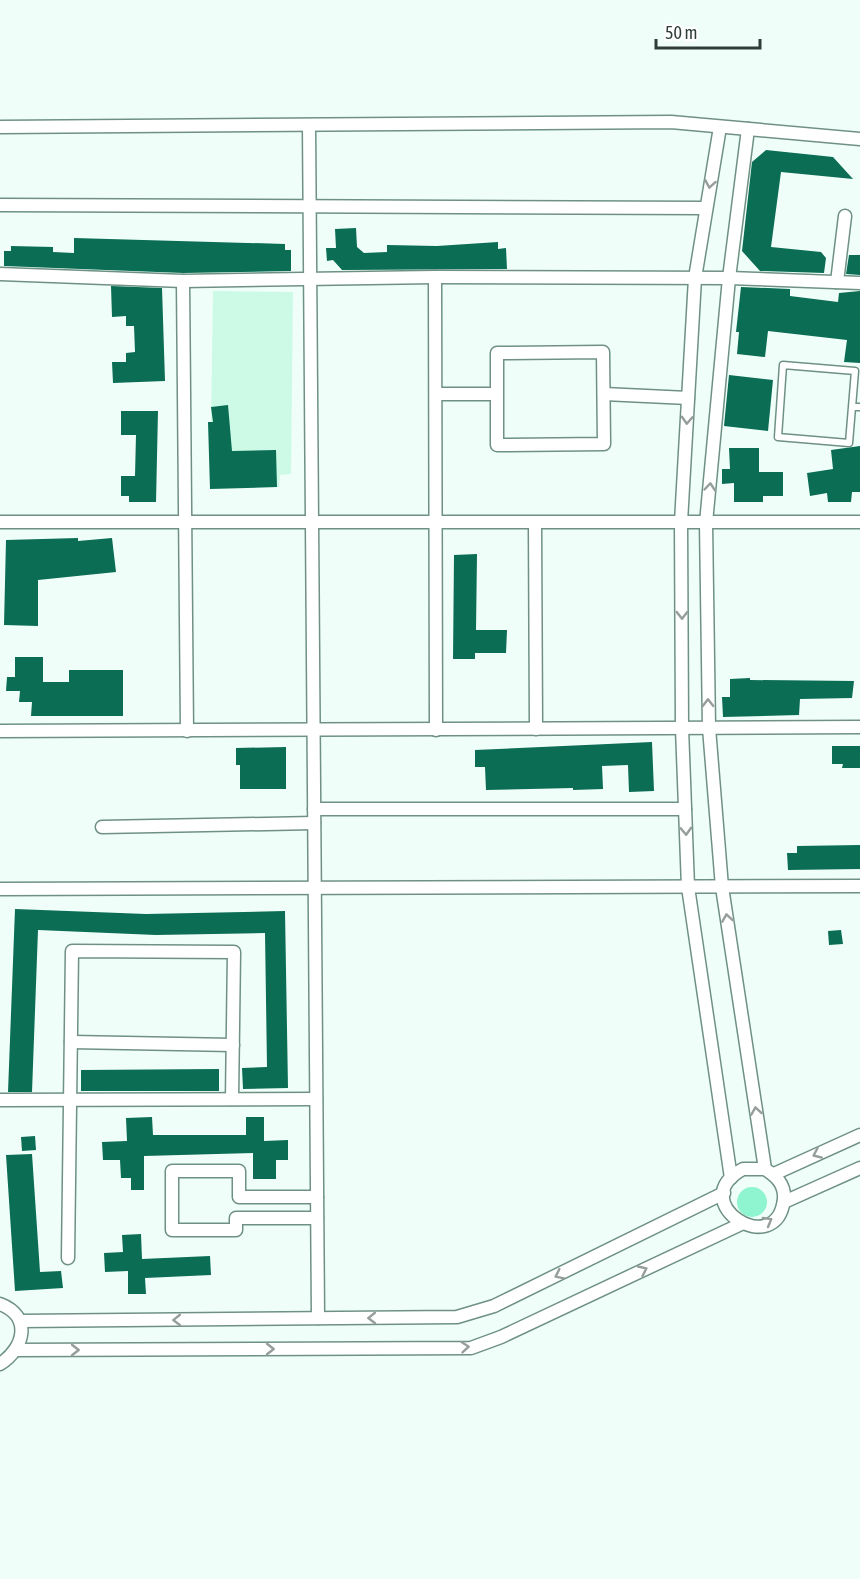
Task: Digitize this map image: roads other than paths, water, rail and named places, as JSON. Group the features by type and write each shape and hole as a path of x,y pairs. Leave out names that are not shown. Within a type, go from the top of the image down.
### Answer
{"street":[{"path":"0,127 671,122 860,139"},
{"path":"309,125 312,279 318,1318"},
{"path":"20,1321 457,1317 494,1306 724,1193 731,1178 688,887 682,728 681,522 695,278 720,127"},
{"path":"724,1193 730,1215 741,1224 750,1227 768,1224 781,1211 784,1202 783,1187 770,1172 722,887 709,728 706,522 729,278 748,129"},
{"path":"0,205 706,208"},
{"path":"837,282 845,216"},
{"path":"0,274 183,281 435,277 729,278 860,283"},
{"path":"435,277 438,523 436,730"},
{"path":"183,281 187,731"},
{"path":"497,352 603,352 604,444 497,445 497,394 497,352"},
{"path":"436,394 497,394"},
{"path":"604,394 688,398"},
{"path":"0,522 860,522"},
{"path":"535,523 536,729"},
{"path":"0,731 860,727"},
{"path":"314,808 685,809"},
{"path":"102,828 314,823"},
{"path":"0,889 315,890 860,886"},
{"path":"68,1258 72,951 234,952 232,1100"},
{"path":"71,1042 233,1045"},
{"path":"0,1101 316,1099"},
{"path":"731,1178 750,1167 770,1172 860,1135"},
{"path":"784,1202 860,1168"},
{"path":"317,1197 239,1197 239,1171 172,1171 172,1230 236,1230 236,1218 317,1218"},
{"path":"16,1350 471,1348 501,1337 741,1224"},
{"path":"0,1304 8,1307 20,1321 22,1339 14,1356 0,1364"}],"lane":[{"path":"783,366 855,371 852,407 849,443 778,437 783,366"},
{"path":"852,407 860,407"}]}
